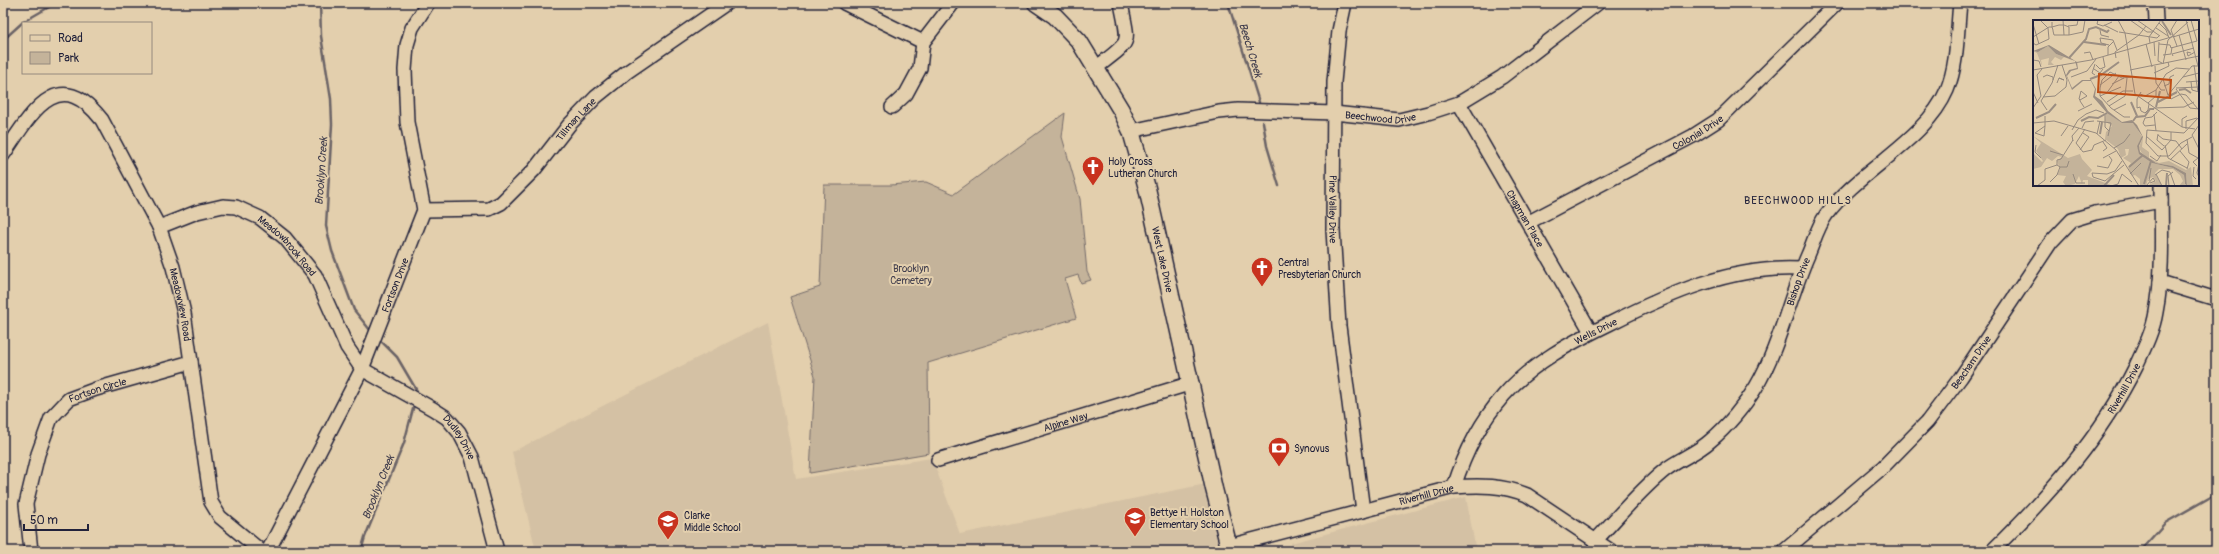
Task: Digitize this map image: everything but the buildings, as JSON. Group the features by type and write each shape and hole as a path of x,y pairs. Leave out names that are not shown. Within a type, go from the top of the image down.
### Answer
{"main road":[{"name":"West Lake Drive","path":"1036,3 1069,29 1097,66 1131,131 1147,188 1192,383 1214,489 1229,549"}],"street":[{"path":"424,210 408,122 405,70 407,45 412,28 428,3"},
{"name":"Tillman Lane","path":"424,210 489,209 500,202 534,170 569,125 596,97 627,72 727,3"},
{"path":"844,3 923,42"},
{"path":"892,107 906,94 920,68 923,42 953,3"},
{"path":"1097,66 1124,46 1128,37 1127,23 1122,3"},
{"name":"Pine Valley Drive","path":"1345,3 1335,61 1332,230 1338,313 1362,511"},
{"name":"Beechwood Drive","path":"1131,131 1219,112 1238,110 1334,113 1399,120 1459,104 1502,77 1598,3"},
{"name":"Colonial Drive","path":"1529,222 1693,136 1718,120 1837,3"},
{"name":"Bishop Drive","path":"1596,540 1665,470 1710,442 1755,387 1768,361 1790,306 1801,269 1815,232 1851,186 1906,141 1940,104 1953,70 1960,3"},
{"path":"2154,3 2156,20"},
{"name":"Meadowview Road","path":"3,155 44,100 59,94 71,95 82,100 93,108 118,148 159,227 168,250 179,291 191,362 211,502 220,517 261,551"},
{"name":"Chapman Place","path":"1459,104 1592,332"},
{"name":"Riverhill Drive","path":"1992,551 2050,492 2098,432 2127,384 2147,343 2156,313 2160,282 2161,186"},
{"name":"Beacham Drive","path":"1784,551 1883,466 1927,422 1961,377 2051,242 2072,220 2095,213 2161,201"},
{"name":"Meadowbrook Road","path":"159,227 197,212 224,206 242,210 270,224 294,248 310,268 347,347 362,369"},
{"name":"Fortson Drive","path":"268,551 362,369 424,210"},
{"name":"Wells Drive","path":"1454,487 1461,466 1476,433 1505,394 1525,375 1556,353 1592,332 1644,306 1697,284 1739,273 1780,268 1801,269"},
{"path":"2160,282 2216,299"},
{"name":"Fortson Circle","path":"32,551 26,504 38,454 51,418 69,399 96,389 191,362"},
{"name":"Dudley Drive","path":"362,369 447,418 459,432 472,457 497,551"},
{"name":"Alpine Way","path":"938,460 1192,383"},
{"name":"Riverhill Drive","path":"1229,549 1362,511 1454,487 1477,485 1513,490 1527,495 1611,551"}],"shaded area":[{"path":"768,322 796,479 932,458 960,534 1206,484 1221,551 536,551 512,452"},
{"path":"1466,497 1476,551 1293,551 1291,543"}],"green space":[{"name":"Brooklyn Cemetery","path":"1065,113 1062,137 1080,199 1087,272 1091,280 1081,283 1078,275 1065,279 1076,318 928,363 929,453 810,473 815,376 790,297 820,287 824,185 891,185 926,182 954,194"}],"waterway":[{"path":"23,22 56,3"},
{"name":"Brooklyn Creek","path":"320,3 321,36 331,99 332,124 326,226 332,251 354,310 370,330"},
{"name":"Beech Creek","path":"1228,3 1259,102"},
{"path":"3,40 22,23"},
{"name":"Beech Creek","path":"1263,122 1267,146 1279,186"},
{"name":"Brooklyn Creek","path":"382,342 397,357 417,391"},
{"name":"Brooklyn Creek","path":"361,551 365,537 404,443 414,405"},
{"path":"2140,551 2165,523 2216,494"}],"place":[{"name":"Holy Cross Lutheran Church","path":"1093,186"},
{"name":"Central Presbyterian Church","path":"1262,288"},
{"name":"Synovus","path":"1279,468"},
{"name":"Bettye H. Holston Elementary School","path":"1135,538"},
{"name":"Clarke Middle School","path":"668,540"}],"district":[{"name":"BEECHWOOD HILLS","path":"1798,200"}]}
